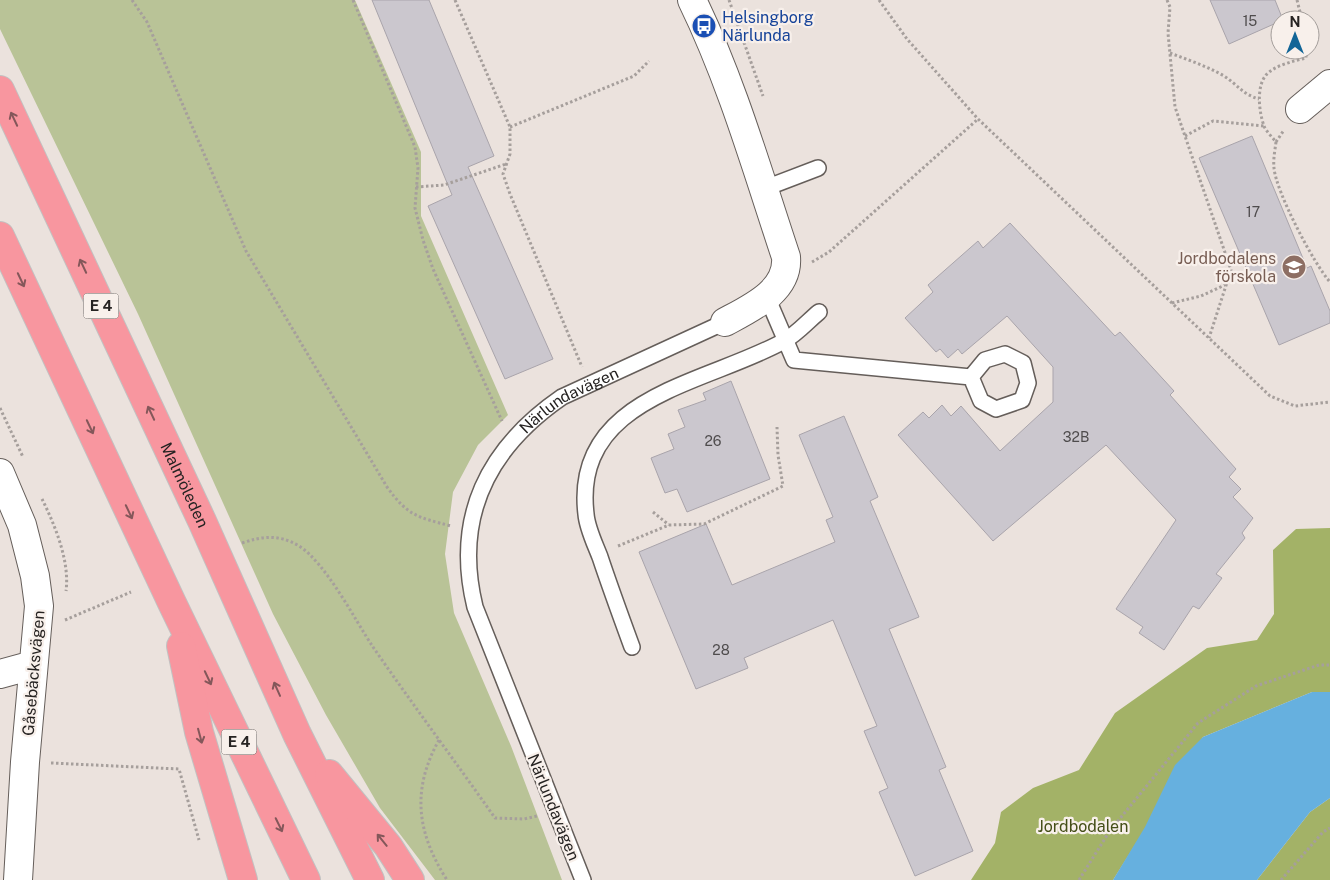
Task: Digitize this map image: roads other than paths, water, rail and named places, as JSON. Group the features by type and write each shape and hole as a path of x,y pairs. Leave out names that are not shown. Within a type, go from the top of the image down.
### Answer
{"highway":[{"name":"Malmöleden","path":"0,90 198,512 296,734 370,880"},
{"name":"E 4","path":"0,236 172,603 306,880"},
{"path":"172,603 199,732 242,880"},
{"path":"296,734 388,846 410,880"}],"street":[{"name":"Närlundavägen","path":"692,0 717,54 786,257 787,268 783,279 767,297 725,322"},
{"path":"1300,109 1330,84"},
{"name":"Gåsebäcksvägen","path":"0,473 22,525 35,576 39,606 25,762 18,880"},
{"path":"0,674 34,665"}],"lane":[{"path":"763,189 818,168"},
{"path":"767,297 794,360 971,377"},
{"path":"632,647 586,517 585,480 592,455 611,428 652,397 785,340 819,312"},
{"name":"Närlundavägen","path":"583,880 475,607 470,585 468,555 469,530 474,506 482,485 505,450 518,434 562,396 725,322"}],"water":[{"path":"1312,692 1330,692 1330,798 1310,812 1257,880 1113,880 1145,827 1175,765 1203,737"}],"place":[{"name":"Helsingborg Närlunda","path":"704,26"},
{"name":"Jordbodalens förskola","path":"1294,267"}],"park label":[{"name":"Jordbodalen","path":"1083,826"}]}
